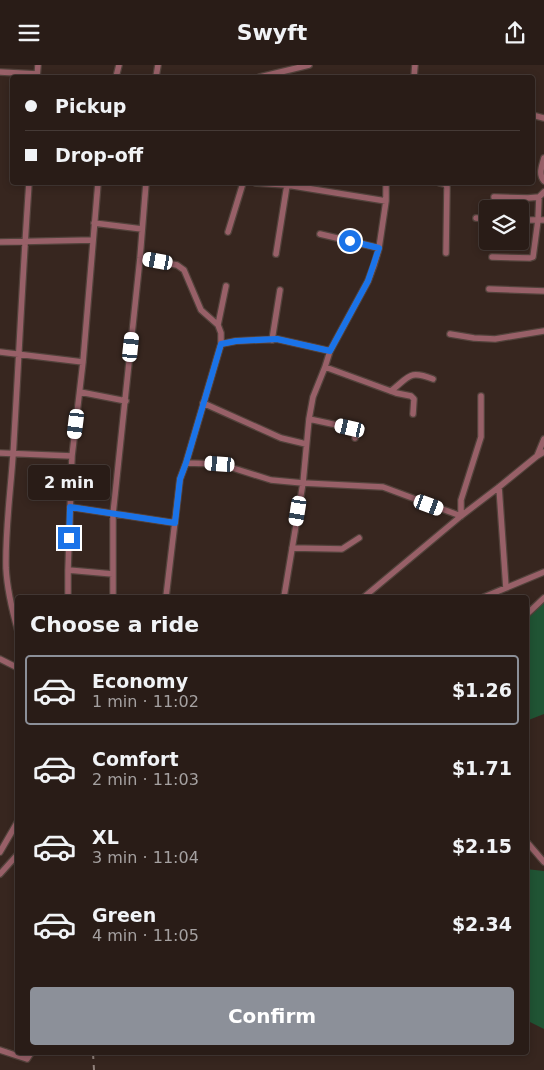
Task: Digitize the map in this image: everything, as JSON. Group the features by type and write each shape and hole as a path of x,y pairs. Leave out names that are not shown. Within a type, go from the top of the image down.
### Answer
{"street":[{"path":"0,72 37,75 38,65"},
{"path":"268,75 310,65"},
{"path":"544,158 540,170 544,181"},
{"path":"15,618 6,568 7,536 29,185"},
{"path":"68,595 72,456 83,362 98,185"},
{"path":"113,595 114,514 146,185"},
{"path":"228,232 242,185"},
{"path":"276,254 287,185 307,185 327,191 386,201"},
{"path":"327,185 327,191"},
{"path":"284,595 303,483 313,397 330,351 368,281 379,248 386,201 386,185"},
{"path":"445,185 447,187 446,253"},
{"path":"494,197 539,197 544,192"},
{"path":"492,257 533,257 541,220 539,197"},
{"path":"94,223 142,229"},
{"path":"320,234 379,248"},
{"path":"0,242 93,240"},
{"path":"140,258 176,265 184,270 201,310 218,325 221,333 221,344 180,479 166,595"},
{"path":"218,325 226,286"},
{"path":"490,289 544,291"},
{"path":"272,340 280,290"},
{"path":"450,334 495,339 544,331"},
{"path":"221,344 236,341 277,339 330,351"},
{"path":"0,352 83,362"},
{"path":"325,367 391,391 411,396 414,399 413,414"},
{"path":"391,391 412,375 422,375 433,379"},
{"path":"80,392 126,401"},
{"path":"460,516 462,500 481,437 481,396"},
{"path":"203,403 281,438 306,445"},
{"path":"309,419 350,428 354,431 355,438"},
{"path":"537,456 544,439"},
{"path":"366,595 460,516 544,452"},
{"path":"0,453 72,456"},
{"path":"186,463 220,464 271,480 383,487 460,516"},
{"path":"499,487 506,588"},
{"path":"70,507 175,523"},
{"path":"292,548 342,549 359,538"},
{"path":"68,570 112,574"},
{"path":"489,595 544,572"},
{"path":"529,612 544,598"},
{"path":"0,659 15,666"},
{"path":"0,852 15,826"},
{"path":"529,844 544,862"},
{"path":"0,874 15,857"},
{"path":"0,1050 27,1059 30,1055"}],"green space":[{"path":"544,600 544,714 529,720 529,606"},
{"path":"529,869 544,871 544,1029 529,1022"}],"railway":[{"path":"93,1055 94,1070"}],"route":[{"path":"69,538 70,507 175,523 180,479 221,344 236,341 277,339 330,351 368,281 379,248 350,241"}]}
